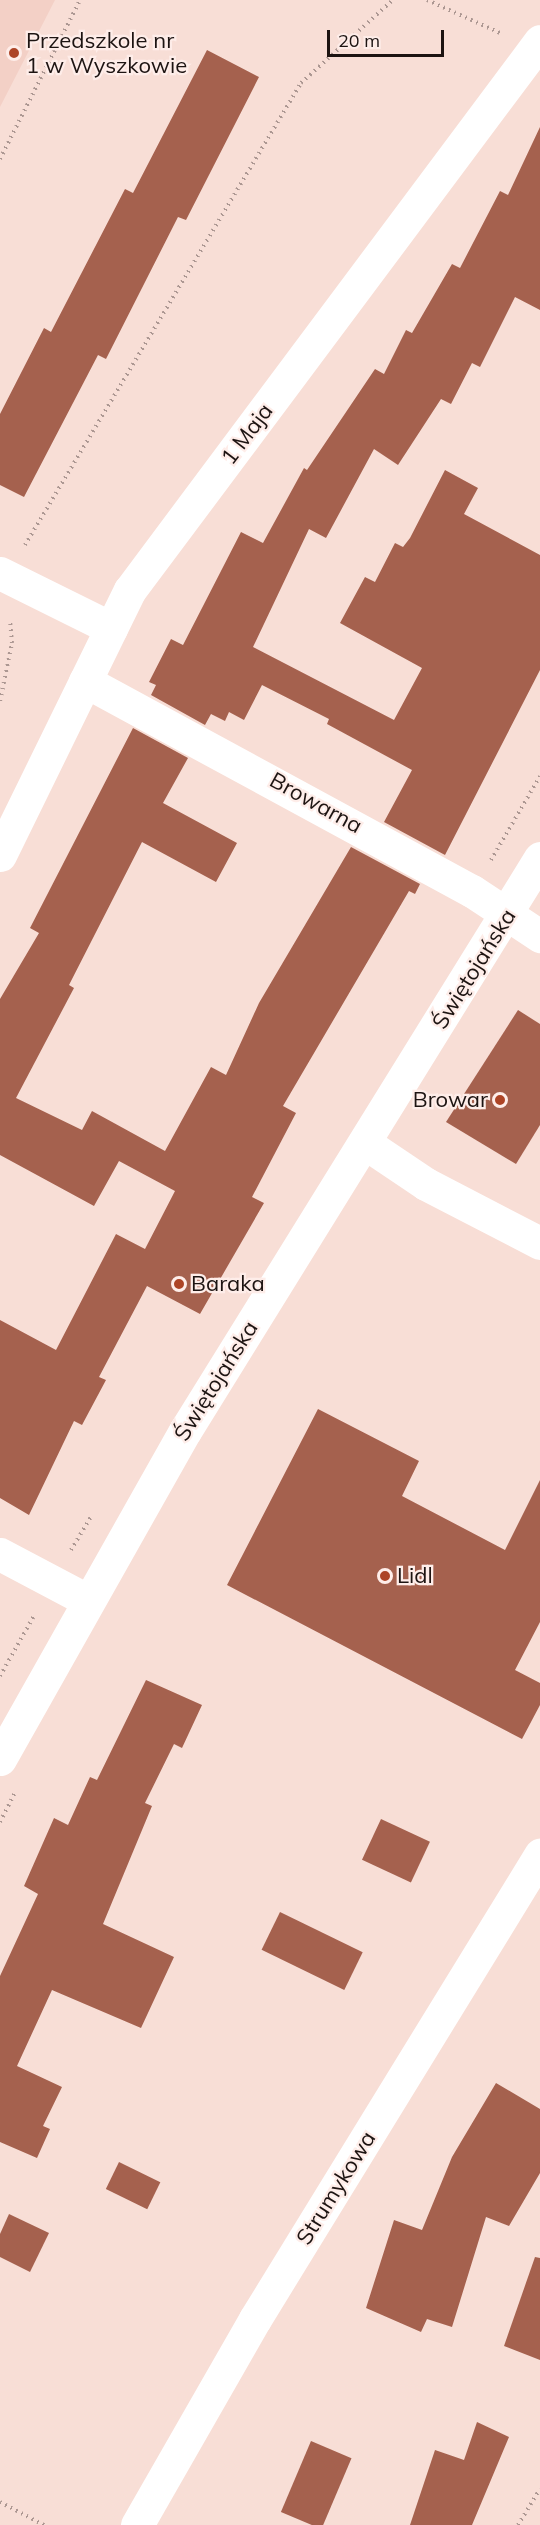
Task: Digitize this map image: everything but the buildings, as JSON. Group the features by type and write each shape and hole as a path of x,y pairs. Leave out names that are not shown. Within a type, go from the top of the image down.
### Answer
{"street":[{"name":"1 Maja","path":"0,855 130,590 536,47"},
{"path":"3,575 111,628"},
{"name":"Browarna","path":"85,681 461,885 506,918 540,936"},
{"name":"Świętojańska","path":"0,1759 87,1600 185,1431 506,918 540,858"},
{"path":"365,1143 426,1184 540,1243"},
{"path":"0,1554 87,1600"},
{"name":"Strumykowa","path":"137,2525 255,2319 540,1855"}],"path":[{"path":"0,159 80,0"},
{"path":"0,701 12,644 3,575 300,83 393,0"},
{"path":"427,0 488,24 536,47"},
{"path":"518,2525 540,2489"},
{"path":"0,2502 44,2525"}],"shaded area":[{"name":"Przedszkole nr 1 w Wyszkowie","path":"0,0 55,0 0,107"}],"place":[{"name":"Przedszkole nr 1 w Wyszkowie","path":"14,53"},
{"name":"Browar","path":"500,1100"},
{"name":"Baraka","path":"179,1284"},
{"name":"Lidl","path":"385,1576"}]}
